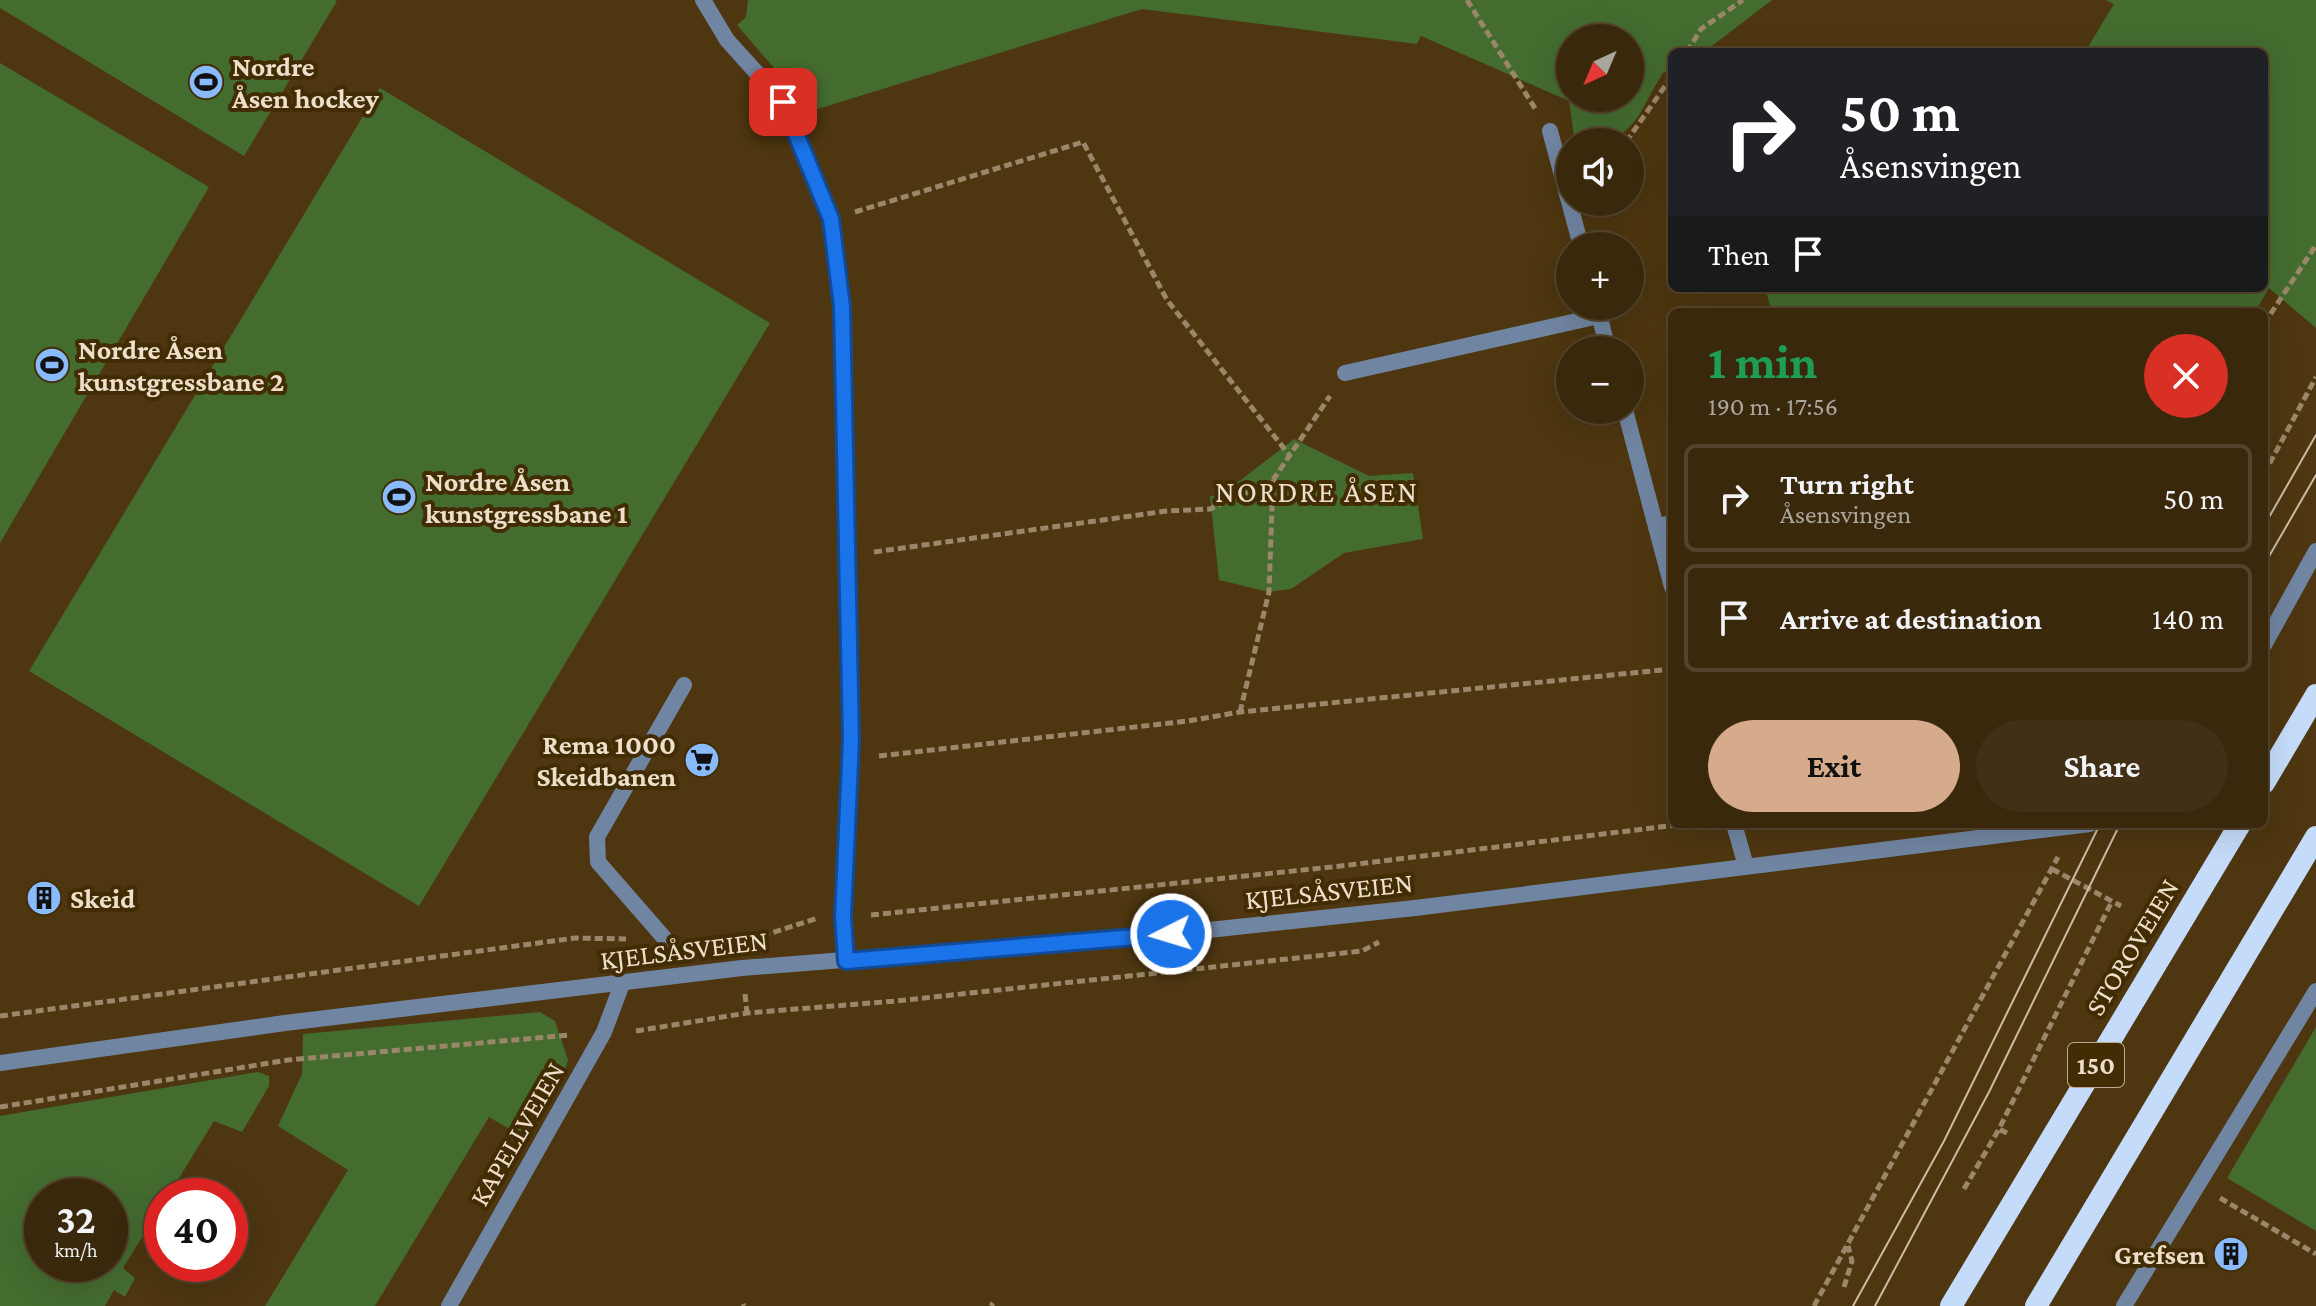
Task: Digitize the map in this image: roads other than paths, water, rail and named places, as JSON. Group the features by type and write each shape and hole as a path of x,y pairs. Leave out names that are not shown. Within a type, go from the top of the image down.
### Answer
{"highway":[{"path":"2268,776 2316,695"},
{"name":"STOROVEIEN","path":"1951,1306 2238,828"},
{"name":"150","path":"2036,1306 2316,837"}],"street":[{"path":"703,0 727,40 783,102 831,219 842,307 850,759 843,917 846,961"},
{"path":"1550,131 1577,232"},
{"path":"1345,373 1561,320"},
{"path":"1630,424 1664,524 1668,556"},
{"path":"2268,638 2316,551"},
{"path":"666,940 598,862 597,837 684,685"},
{"path":"1735,828 1746,866"},
{"name":"KJELSÅSVEIEN","path":"0,1063 285,1023 742,968 1247,926 2057,828"},
{"name":"KAPELLVEIEN","path":"449,1306 604,1032 622,984"},
{"path":"2124,1306 2316,991"}],"tram line":[{"path":"2268,519 2316,435"},
{"path":"2268,558 2316,475"},
{"path":"1853,1306 1944,1141 2098,828"},
{"path":"1875,1306 1989,1092 2118,828"}],"place":[{"name":"Nordre Åsen hockey","path":"206,82"},
{"name":"Nordre Åsen kunstgressbane 2","path":"52,365"},
{"name":"Nordre Åsen kunstgressbane 1","path":"399,497"},
{"name":"Rema 1000 Skeidbanen","path":"702,760"},
{"name":"Skeid","path":"44,898"},
{"name":"Grefsen","path":"2231,1254"}],"district":[{"name":"NORDRE ÅSEN","path":"1317,491"}]}
